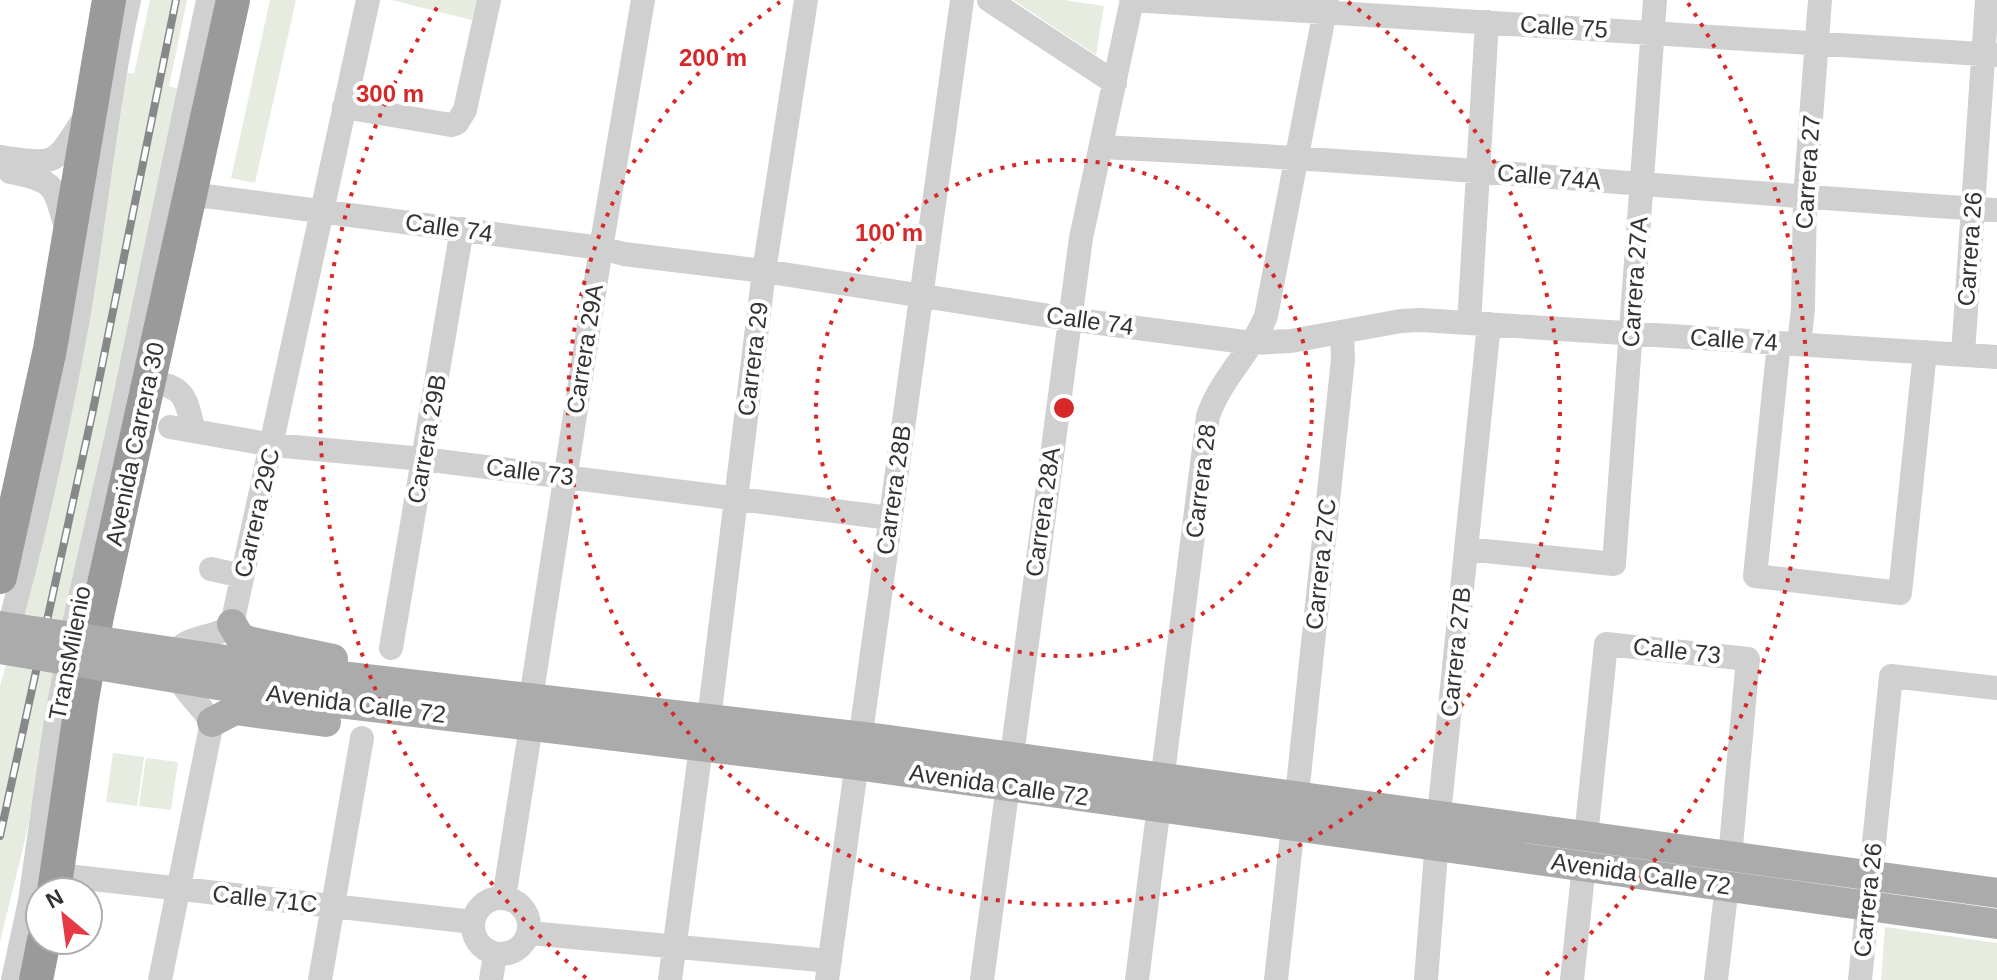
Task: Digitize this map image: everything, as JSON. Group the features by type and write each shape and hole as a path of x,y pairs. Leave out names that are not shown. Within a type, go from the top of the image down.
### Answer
{"highway":[{"path":"0,577 50,349 109,0"},
{"name":"Avenida Carrera 30","path":"57,876 95,630 233,0"},
{"path":"36,980 41,956"}],"main road":[{"path":"232,624 239,636 248,641 387,672 410,685"},
{"name":"Avenida Calle 72","path":"0,626 430,714 531,712"},
{"name":"Avenida Calle 72","path":"0,649 298,685 410,685 531,712 1008,771 1163,777 1439,815 1585,851"},
{"path":"212,722 235,710 363,727 430,714"},
{"name":"Avenida Calle 72","path":"1008,771 1159,807 1437,845 1585,851 1869,891 1997,924"},
{"name":"Avenida Calle 72","path":"1869,891 1997,893"}],"street":[{"path":"0,658 41,501 72,348 115,64 129,0"},
{"name":"TransMilenio","path":"13,980 30,901 56,720 75,620 208,0"},
{"name":"Carrera 29C","path":"232,624 368,0"},
{"path":"344,107 451,125 457,123 465,110 489,0"},
{"name":"Carrera 29A","path":"504,898 565,477 643,0"},
{"name":"Carrera 29","path":"670,980 764,271 806,0"},
{"name":"Carrera 28B","path":"828,970 962,0"},
{"path":"989,0 1115,83"},
{"name":"Carrera 28A","path":"982,980 1081,238 1131,0"},
{"name":"Calle 75","path":"1131,0 1326,6 1487,22 1990,54"},
{"name":"Carrera 27A","path":"1466,549 1614,564 1655,0"},
{"name":"Carrera 27","path":"1820,0 1805,197 1803,309 1789,343 1755,576 1900,593 1925,352"},
{"name":"Carrera 26","path":"1963,354 1985,209 1990,54 1987,0"},
{"name":"Carrera 28","path":"1137,980 1208,416 1223,382 1263,324 1272,292 1326,6"},
{"name":"Carrera 27B","path":"1426,980 1466,549 1479,324 1478,171 1487,22"},
{"path":"0,157 43,162 52,160 62,153 89,111"},
{"name":"Calle 74A","path":"1101,147 1296,156 1985,209"},
{"path":"0,171 44,180 57,197 69,233"},
{"name":"Calle 74","path":"189,202 205,196 462,229 1252,343 1342,334 1401,321 1997,357"},
{"name":"Carrera 29B","path":"391,648 462,229"},
{"name":"Carrera 27C","path":"1297,795 1343,359 1342,334"},
{"path":"149,381 178,389 186,398 194,431"},
{"name":"Calle 73","path":"170,427 273,445 423,459 890,518"},
{"path":"211,569 242,576"},
{"path":"160,980 212,722 175,675 173,656 184,644 220,633 232,624"},
{"name":"Calle 73","path":"1585,851 1606,644 1748,659 1729,871"},
{"name":"Carrera 26","path":"1860,980 1891,676 1997,688"},
{"path":"320,980 362,738"},
{"path":"1276,980 1293,825"},
{"path":"1572,980 1585,851"},
{"path":"1716,980 1729,871"},
{"name":"Calle 71C","path":"104,886 180,890 473,922"},
{"path":"504,898 516,902 524,910 529,921 529,933 516,950 495,954 485,950 478,942 473,922 484,904 504,898"},
{"path":"529,933 675,944 828,970"},
{"path":"491,980 495,954"}],"shaded area":[{"path":"150,0 187,0 169,86 179,89 25,840 0,942 0,687 32,565 123,72 134,74"},
{"path":"270,0 296,0 255,183 231,178"},
{"path":"391,0 477,0 472,20"},
{"path":"1013,0 1064,0 1104,6 1096,55"},
{"path":"113,753 144,757 137,806 106,802"},
{"path":"146,758 178,762 171,810 139,806"},
{"path":"1885,927 1997,943 1997,980 1881,980"}],"railway":[{"path":"0,836 93,410 176,0"}]}
